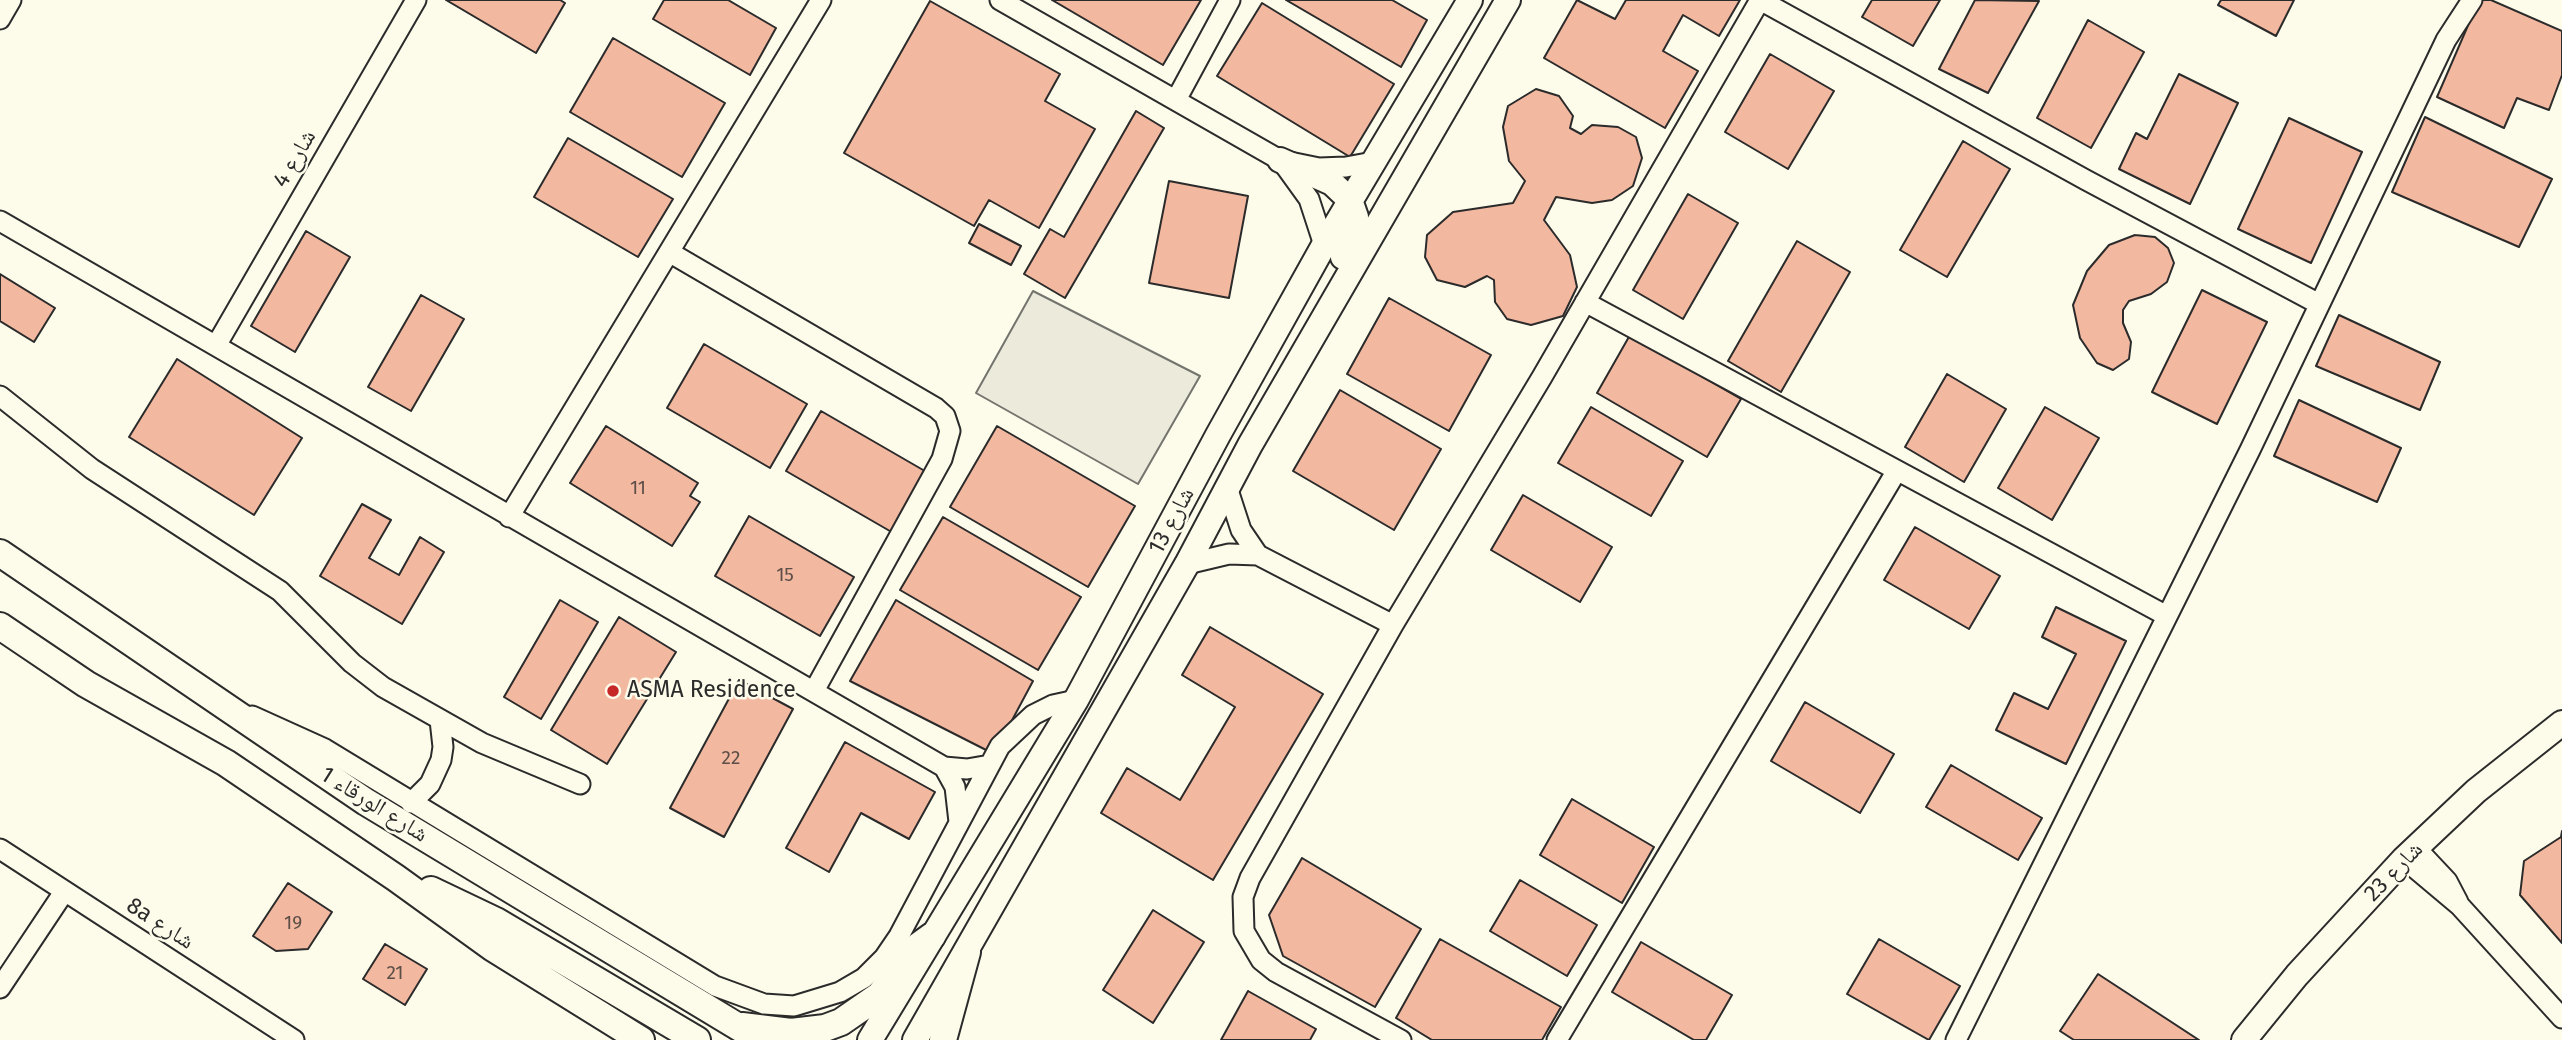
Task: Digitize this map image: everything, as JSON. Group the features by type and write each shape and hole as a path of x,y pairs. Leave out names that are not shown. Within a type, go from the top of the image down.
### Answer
{"main road":[{"name":"شارع الورقاء 1","path":"0,553 236,711 270,738 366,802 760,1040"},
{"name":"شارع الورقاء 1","path":"0,626 86,684 226,763 396,878 493,948 641,1040"},
{"path":"396,878 496,921 697,1040"},
{"path":"733,1024 791,1032 825,1028 841,1022 880,995 910,952 932,936"},
{"path":"943,1040 967,952"}],"street":[{"path":"0,19 11,0"},
{"name":"شارع 4","path":"217,344 416,0"},
{"path":"509,517 821,0"},
{"path":"1000,0 1280,159 1339,187 1350,200 1356,217 1356,232 1306,328 1297,370"},
{"path":"1176,100 1230,0"},
{"name":"شارع 13","path":"870,1040 1076,701 1218,435 1324,245 1470,0"},
{"name":"شارع 13","path":"915,1040 1187,564 1227,487 1297,370 1508,0"},
{"path":"1401,1040 1276,972 1261,960 1249,944 1241,917 1243,897 1250,878 1393,625 1760,0 2086,180 2319,304"},
{"path":"2446,40 2456,0"},
{"path":"1956,1040 2167,616 2446,40 2472,0"},
{"path":"1280,159 1319,168 1373,162"},
{"path":"1280,159 1309,199 1324,245"},
{"path":"0,220 944,767 967,769 990,765"},
{"path":"670,252 936,408 947,424 948,446 942,459 814,691"},
{"path":"1585,302 2167,616"},
{"path":"0,396 92,469 280,591 367,676 482,743 580,784"},
{"path":"1557,1040 1896,472"},
{"path":"1227,487 1238,523 1258,555"},
{"path":"1187,564 1229,554 1258,555 1393,625"},
{"path":"236,711 304,737 715,986 764,1003 794,1006 840,992 864,978 884,958 899,936 990,765 1015,729 1033,715 1053,705 1076,701"},
{"path":"411,803 430,784 441,760 443,747 440,720"},
{"name":"شارع 23","path":"2244,1040 2297,975 2410,854 2476,791 2562,723"},
{"path":"944,767 955,788 959,823"},
{"name":"8a شارع","path":"0,849 294,1040"},
{"path":"2410,854 2447,881 2459,906 2562,1018"},
{"path":"0,988 64,892"}],"shaded area":[{"path":"1033,291 1200,376 1138,484 976,393"}],"building":[{"path":"446,0 560,0 565,3 536,53"},
{"path":"664,0 728,0 776,28 750,75 653,19"},
{"path":"1052,0 1201,0 1163,65"},
{"path":"1286,0 1392,0 1427,20 1401,67"},
{"path":"1577,0 1615,19 1626,0 1740,0 1719,36 1683,15 1663,51 1698,71 1665,128 1544,58"},
{"path":"1872,0 1940,0 1913,46 1862,17"},
{"path":"1975,0 2039,1 1988,93 1939,69"},
{"path":"2221,0 2294,0 2276,36 2218,5"},
{"path":"2479,0 2491,0 2562,31 2562,75 2549,110 2517,98 2504,128 2437,97"},
{"path":"930,1 1060,74 1045,101 1095,129 1039,228 989,200 974,226 844,153"},
{"path":"1262,3 1394,84 1350,157 1217,76"},
{"path":"2088,20 2144,52 2091,148 2037,118"},
{"path":"613,38 725,103 682,177 570,112"},
{"path":"1770,54 1834,91 1788,169 1725,132"},
{"path":"2179,74 2238,103 2190,204 2119,169 2136,133 2147,139"},
{"path":"1536,89 1559,96 1573,116 1570,128 1581,134 1592,125 1618,127 1636,137 1642,158 1633,186 1612,200 1592,203 1556,197 1544,220 1570,255 1577,287 1563,316 1531,325 1507,319 1495,302 1494,280 1487,276 1465,287 1437,280 1425,257 1427,235 1453,212 1513,203 1525,181 1509,161 1503,127 1508,106"},
{"path":"1136,111 1164,128 1065,298 1024,274 1050,229 1064,237"},
{"path":"2425,117 2552,179 2519,247 2392,192"},
{"path":"2289,118 2362,152 2311,263 2238,229"},
{"path":"568,138 673,199 638,257 534,197"},
{"path":"1963,141 2010,169 1947,277 1900,250"},
{"path":"1169,181 1248,196 1229,298 1149,283"},
{"path":"1688,194 1738,223 1683,319 1633,290"},
{"path":"979,224 1021,246 1011,265 969,243"},
{"path":"306,231 350,257 295,352 251,326"},
{"path":"2135,235 2155,237 2168,248 2174,263 2167,282 2151,294 2129,301 2123,310 2123,323 2131,342 2129,359 2113,370 2097,363 2080,338 2073,305 2087,271 2109,245"},
{"path":"1797,241 1850,272 1781,392 1728,361"},
{"path":"0,274 55,308 34,342 0,321"},
{"path":"2202,290 2267,322 2217,424 2152,392"},
{"path":"421,295 464,319 411,411 368,387"},
{"path":"1389,298 1491,355 1449,431 1347,374"},
{"path":"2339,315 2440,362 2420,410 2316,366"},
{"path":"1630,335 1741,399 1707,457 1597,393"},
{"path":"704,344 807,404 770,468 667,408"},
{"path":"177,359 302,438 254,515 129,437"},
{"path":"1947,374 2006,409 1964,482 1905,447"},
{"path":"1340,390 1441,449 1394,530 1293,471"},
{"path":"2299,400 2401,448 2377,502 2274,456"},
{"path":"1591,407 1683,461 1651,516 1558,463"},
{"path":"2045,407 2099,438 2052,520 1998,488"},
{"path":"821,411 930,474 895,534 786,471"},
{"path":"606,426 698,483 690,496 700,502 672,546 570,483"},
{"path":"997,426 1135,506 1088,587 950,507"},
{"path":"1523,495 1612,547 1580,602 1491,550"},
{"path":"362,504 391,520 369,558 399,575 420,537 444,552 402,624 320,576"},
{"path":"749,516 854,577 820,636 715,576"},
{"path":"943,517 1081,597 1038,670 900,590"},
{"path":"1915,527 2000,576 1969,629 1884,580"},
{"path":"560,600 598,622 541,719 504,697"},
{"path":"896,600 1033,681 994,754 850,681"},
{"path":"2056,607 2126,641 2066,764 1996,730 2014,693 2048,709 2076,654 2042,637"},
{"name":"ASMA Residence","path":"619,617 676,652 607,764 551,730"},
{"path":"1210,627 1323,694 1213,880 1101,813 1127,768 1180,800 1235,707 1182,675"},
{"path":"739,680 793,709 724,837 670,808"},
{"path":"1805,702 1894,754 1860,813 1771,761"},
{"path":"845,742 935,792 909,839 861,813 829,872 786,848"},
{"path":"1951,765 2042,818 2018,860 1926,807"},
{"path":"1572,799 1654,847 1622,903 1540,855"},
{"path":"2562,831 2562,943 2520,895 2524,861 2561,837"},
{"path":"1302,858 1421,929 1375,1007 1283,956 1269,915"},
{"path":"1520,880 1597,925 1567,976 1490,931"},
{"path":"288,883 332,912 308,949 276,951 253,936"},
{"path":"1153,910 1204,942 1153,1023 1103,990"},
{"path":"1440,939 1561,1007 1542,1040 1432,1040 1396,1018"},
{"path":"1879,939 1960,986 1929,1040 1847,994"},
{"path":"1641,942 1732,995 1706,1040 1694,1040 1612,992"},
{"path":"385,944 427,969 405,1005 363,979"},
{"path":"2098,974 2199,1040 2074,1040 2060,1031"},
{"path":"1248,991 1316,1029 1310,1040 1221,1040"}],"place":[{"name":"ASMA Residence","path":"613,691"}]}
